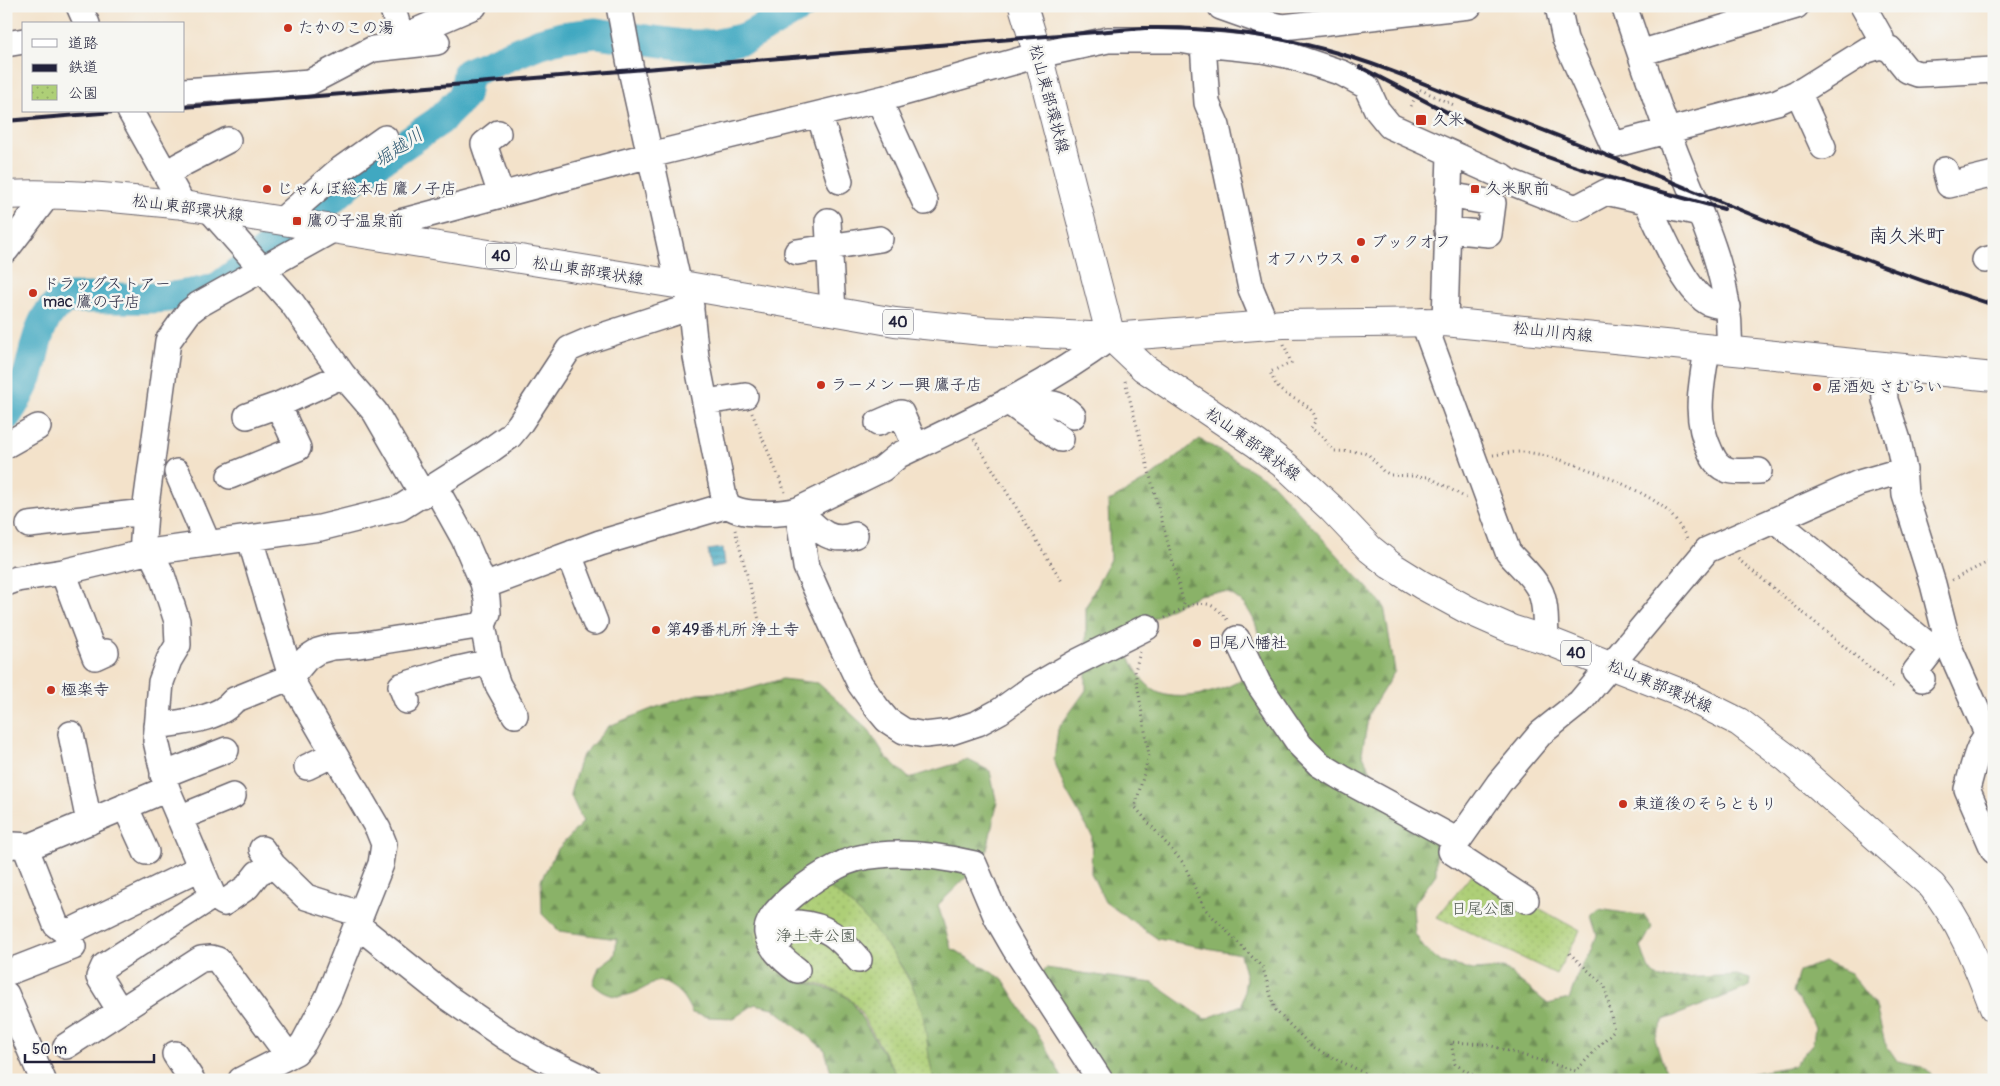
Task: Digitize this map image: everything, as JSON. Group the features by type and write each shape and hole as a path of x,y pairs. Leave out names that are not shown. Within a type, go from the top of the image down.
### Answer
{"main road":[{"name":"松山東部環状線","path":"1023,6 1038,56 1111,337 1144,368 1257,444 1287,467 1326,502 1370,549 1390,565 1422,585 1468,610 1511,629 1546,640 1681,693 1739,722 1787,758 1915,870 1948,905 1960,926 1994,1008"},
{"name":"松山東部環状線","path":"6,195 109,198 183,205 385,238 686,293 834,312 895,322 984,331 1111,337"},
{"name":"松山川内線","path":"1111,337 1275,325 1434,322 1994,377"}],"street":[{"path":"79,6 85,22"},
{"path":"392,6 401,37"},
{"path":"185,91 310,82 373,49 474,6"},
{"path":"1221,7 1267,15 1283,27 1370,12 1469,6"},
{"path":"1558,6 1565,39 1613,145 1777,102 1798,92 1866,50 1880,46 1890,49 1907,70 1918,74 1994,70"},
{"path":"1624,6 1667,130 1700,212 1724,280 1730,326 1718,350 1699,413 1702,430 1717,464 1729,471 1758,471"},
{"path":"1640,53 1755,12 1796,6"},
{"path":"1863,6 1881,38 1880,46"},
{"path":"1262,50 1267,15"},
{"path":"623,28 650,155 686,293 696,357 724,497 728,505 760,514 795,511 882,470 899,455 964,423 1016,407 1054,404 1064,408 1072,416"},
{"path":"385,238 400,222 650,155 878,100 1038,56 1108,40 1180,40 1262,50 1291,56 1342,73 1366,86 1377,110 1390,126 1502,176 1508,181 1576,208 1606,192 1700,212"},
{"path":"6,44 22,41"},
{"path":"373,49 437,42"},
{"path":"1204,44 1207,103 1217,126 1252,289 1275,325"},
{"path":"1798,92 1823,147"},
{"path":"878,100 925,202"},
{"path":"131,112 183,205"},
{"path":"819,114 840,181"},
{"path":"498,133 484,144 501,195"},
{"path":"284,222 337,172 385,138"},
{"path":"166,175 180,165 228,140"},
{"path":"1456,156 1448,195 1447,230 1434,322 1473,459 1508,552 1533,579 1540,590 1544,603 1546,640"},
{"path":"1944,170 1949,185 1994,174"},
{"path":"6,250 48,195"},
{"path":"1447,230 1489,234 1493,203 1448,195"},
{"path":"1646,201 1686,279 1697,293 1709,303 1728,307"},
{"path":"210,210 292,303 343,375 375,412 464,539 484,586 488,613 483,625 490,662 498,685 515,715"},
{"path":"828,222 834,312"},
{"path":"327,229 258,264 188,312 168,341 145,512 146,553 162,574 177,621 178,645 169,660 161,682 157,726 156,741 165,782 213,896 224,903 247,888 268,857 306,897 358,919 447,998 505,1037 544,1059 588,1080"},
{"path":"798,252 880,239"},
{"path":"10,577 63,572 146,553 320,528 400,508 429,491 510,436 569,349 686,293"},
{"path":"1016,407 1031,390 1087,355 1111,337"},
{"path":"1886,366 1884,382 1885,400 1898,440 1904,470 1905,495 1934,590 1940,644 1989,740 1967,789 1994,851"},
{"path":"247,416 278,405 343,375"},
{"path":"705,402 745,396"},
{"path":"230,476 298,448 278,405"},
{"path":"1016,407 1061,439"},
{"path":"878,423 901,413 916,447"},
{"path":"6,445 38,427"},
{"path":"1526,900 1451,851 1499,783 1541,733 1580,702 1707,550 1859,483 1904,470"},
{"path":"177,472 208,544"},
{"path":"484,586 600,543 728,505"},
{"path":"795,511 834,538 843,539 855,535"},
{"path":"795,511 806,567 860,684 887,720 904,731 925,735 951,732 978,723 1000,711 1040,683 1147,627"},
{"path":"29,525 145,512"},
{"path":"1775,520 1940,644"},
{"path":"241,1080 296,1052 304,1042 328,997 381,864 384,844 378,829 293,682 250,538"},
{"path":"572,553 571,560 595,622"},
{"path":"63,572 95,657 106,652"},
{"path":"157,726 215,715 228,708 234,700 291,677 307,658 318,650 359,645 411,645 483,625"},
{"path":"1237,639 1258,683 1300,745 1319,764 1458,841"},
{"path":"1922,679 1914,672 1940,644"},
{"path":"407,701 401,686 445,672 490,662"},
{"path":"70,734 89,822"},
{"path":"104,966 70,940 56,925 15,847 31,846 125,806 165,782 226,750"},
{"path":"307,767 334,754"},
{"path":"180,818 233,796"},
{"path":"125,806 146,852"},
{"path":"797,970 785,961 770,942 767,932 769,920 780,906 837,866 860,858 880,855 919,856 974,864 997,918 1015,950 1100,1080"},
{"path":"6,973 200,868"},
{"path":"120,1011 99,977 104,966 213,896"},
{"path":"775,948 787,931 798,923 813,924 830,931 858,960"},
{"path":"66,1046 201,960 211,958 218,960 288,1056"},
{"path":"6,994 43,1080"},
{"path":"175,1054 192,1080"}],"path":[{"path":"1411,106 1419,89 1456,106"},
{"path":"1275,325 1291,363 1270,372 1278,387 1310,409 1316,420 1311,428 1323,437 1334,451 1362,452 1369,455 1383,471 1391,475 1429,477 1472,501 1489,503"},
{"path":"1125,381 1185,608"},
{"path":"745,396 795,511"},
{"path":"964,423 1063,583"},
{"path":"1473,459 1520,452 1576,464 1639,492 1663,507 1680,525 1699,559"},
{"path":"728,505 761,627"},
{"path":"1732,554 1893,687"},
{"path":"1934,590 1994,558"},
{"path":"1147,627 1185,608 1202,602 1216,606 1227,619 1237,639"},
{"path":"1136,671 1149,755 1135,807 1184,864 1204,908 1263,968 1275,1010 1313,1048 1379,1080"},
{"path":"1481,1080 1455,1064 1450,1042 1485,1044 1576,1071 1614,1030 1605,986 1568,952"}],"green space":[{"path":"1200,439 1271,482 1384,606 1395,671 1369,713 1362,753 1390,811 1436,824 1436,874 1413,906 1415,934 1424,948 1441,962 1473,970 1504,968 1548,1004 1569,999 1579,971 1590,954 1597,935 1591,916 1599,909 1645,916 1652,927 1641,947 1649,970 1661,979 1737,975 1750,979 1749,986 1741,990 1664,1020 1655,1039 1664,1067 1670,1077 1677,1080 1108,1080 1035,981 1046,968 1153,983 1205,1019 1242,1005 1246,978 1240,954 1158,939 1105,902 1091,873 1092,836 1065,789 1054,760 1058,729 1086,690 1086,607 1110,559 1108,502 1149,478","holes":["1225,592 1237,598 1248,610 1256,625 1260,641 1260,660 1254,670 1243,679 1214,691 1182,696 1168,696 1157,692 1142,679 1126,650 1133,632 1169,609 1199,595"]},
{"path":"782,679 818,683 869,730 886,757 909,778 968,760 990,771 997,804 985,859 938,905 951,948 1003,979 1051,1056 1063,1080 931,1080 933,1076 923,1024 911,983 889,949 855,908 779,975 840,992 852,1002 900,1080 833,1080 825,1050 773,1008 755,1004 734,1018 708,1017 692,1013 686,1001 679,993 671,986 659,980 625,996 610,995 601,991 593,984 599,967 615,955 617,939 559,931 542,914 541,880 556,851 583,822 570,794 581,757 609,726 654,708 697,694 742,691"},
{"name":"日尾公園","path":"1474,872 1580,931 1556,974 1437,917"},
{"name":"浄土寺公園","path":"821,885 832,890 850,903 875,930 908,978 916,994 923,1016 933,1076 931,1080 900,1080 860,1011 852,1001 839,992 824,986 779,974 768,965 759,952 755,931"},
{"path":"1824,962 1850,973 1876,1007 1885,1043 1898,1062 1923,1067 1937,1080 1713,1080 1793,1066 1813,1043 1815,1027 1793,992 1799,971"}],"water":[{"path":"723,548 725,565 711,568 708,550"}],"waterway":[{"name":"堀越川","path":"6,416 28,375 40,331 45,320 59,304 70,298 165,297 202,292 219,287 325,205 360,174 439,121 464,96 468,73 540,43 562,37 596,33 684,45 714,45 746,38 801,6"}],"railway":[{"path":"185,107 1145,28 1235,32 1301,43 1346,55 1391,71 1869,261 1994,305"},
{"path":"1360,67 1473,125 1542,155 1609,177 1724,209"},
{"path":"6,121 113,112"}],"place":[{"name":"たかのこの湯","path":"288,28"},
{"name":"久米","path":"1421,120"},
{"name":"じゃんぼ総本店 鷹ノ子店","path":"267,189"},
{"name":"久米駅前","path":"1475,189"},
{"name":"鷹の子温泉前","path":"297,221"},
{"name":"ブックオフ","path":"1361,242"},
{"name":"オフハウス","path":"1355,259"},
{"name":"ドラッグストアー mac 鷹の子店","path":"33,293"},
{"name":"ラーメン 一興 鷹子店","path":"821,385"},
{"name":"居酒処 さむらい","path":"1817,387"},
{"name":"第49番札所 浄土寺","path":"656,630"},
{"name":"日尾八幡社","path":"1197,643"},
{"name":"極楽寺","path":"51,690"},
{"name":"東道後のそらともり","path":"1623,804"}],"district":[{"name":"南久米町","path":"1907,236"}]}
